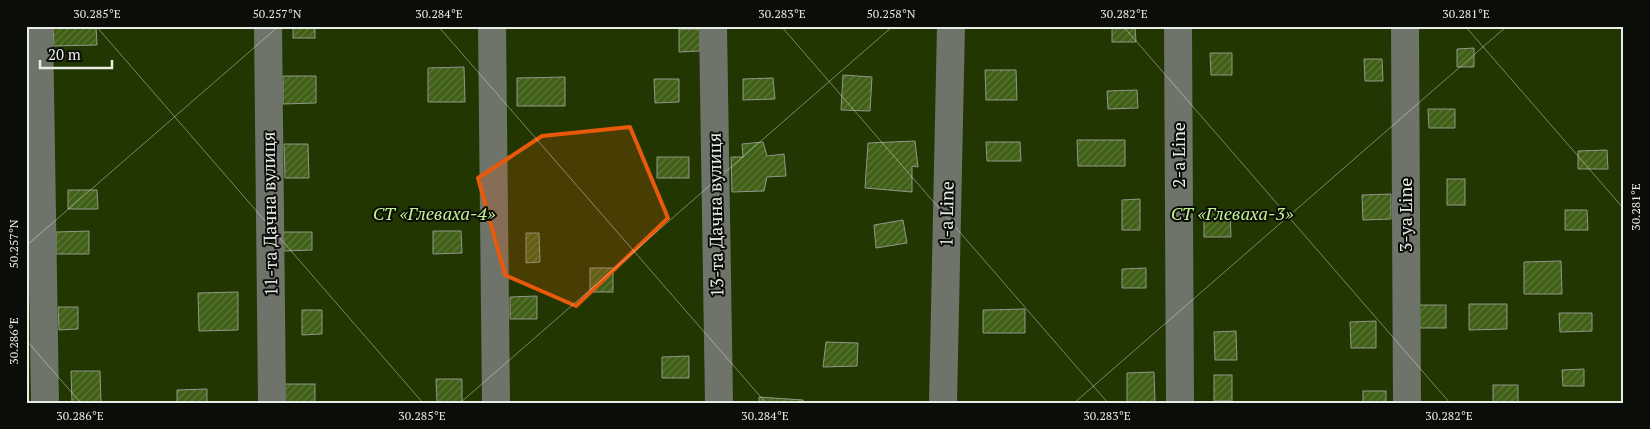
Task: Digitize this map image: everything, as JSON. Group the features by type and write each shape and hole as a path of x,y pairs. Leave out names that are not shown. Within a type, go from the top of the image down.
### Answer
{"street":[{"path":"39,26 44,403"},
{"name":"11-та Дачна вулиця","path":"268,26 272,403"},
{"path":"492,26 496,403"},
{"name":"13-та Дачна вулиця","path":"713,26 719,403"},
{"name":"1-a Line","path":"943,403 951,26"},
{"name":"2-a Line","path":"1178,26 1180,403"},
{"name":"3-ya Line","path":"1405,26 1407,403"}],"highlighted area":[{"path":"630,127 668,218 576,306 505,275 478,178 542,136"}],"green space":[{"path":"26,26 1624,26 1624,403 26,403"}],"building":[{"path":"53,26 96,26 97,45 54,46"},
{"path":"293,26 315,26 315,38 293,38"},
{"path":"1112,26 1135,26 1136,42 1112,42"},
{"path":"679,29 700,29 700,51 679,52"},
{"path":"1474,48 1474,67 1457,67 1457,49"},
{"path":"1210,53 1232,53 1232,75 1211,75"},
{"path":"1364,59 1382,59 1383,81 1365,81"},
{"path":"464,67 465,102 428,102 428,68"},
{"path":"985,70 1016,70 1017,100 986,100"},
{"path":"843,75 872,77 870,111 841,110"},
{"path":"283,76 316,76 316,103 283,104"},
{"path":"565,77 565,106 517,106 517,78"},
{"path":"773,78 775,99 743,100 743,79"},
{"path":"654,79 679,79 679,102 655,103"},
{"path":"1137,90 1138,108 1108,109 1107,91"},
{"path":"1428,109 1455,109 1455,128 1429,128"},
{"path":"1077,140 1125,140 1125,166 1078,166"},
{"path":"915,141 918,167 912,166 912,192 865,188 868,143"},
{"path":"763,142 767,156 784,154 786,176 767,177 764,191 732,192 731,157 743,157 742,144"},
{"path":"986,142 1020,142 1021,161 987,161"},
{"path":"284,144 308,144 309,178 285,178"},
{"path":"1607,150 1608,169 1578,169 1578,151"},
{"path":"657,157 689,157 689,178 657,178"},
{"path":"1447,179 1465,179 1465,205 1447,205"},
{"path":"68,190 97,190 98,209 68,209"},
{"path":"1391,194 1391,219 1363,220 1362,195"},
{"path":"1140,199 1140,230 1122,230 1122,200"},
{"path":"1565,210 1587,210 1588,230 1565,230"},
{"path":"1204,211 1230,211 1231,237 1204,237"},
{"path":"903,220 907,243 876,248 874,225"},
{"path":"89,231 89,254 56,254 56,232"},
{"path":"433,231 461,231 462,253 433,254"},
{"path":"283,232 312,232 312,250 284,251"},
{"path":"526,233 539,233 540,262 526,263"},
{"path":"1561,261 1562,294 1524,294 1524,262"},
{"path":"590,268 613,268 613,292 590,292"},
{"path":"1146,268 1146,288 1122,288 1122,269"},
{"path":"238,292 238,330 199,331 198,293"},
{"path":"537,296 537,319 510,319 510,297"},
{"path":"1469,304 1507,304 1507,329 1469,330"},
{"path":"1412,305 1446,305 1446,328 1412,328"},
{"path":"58,307 78,307 78,329 59,330"},
{"path":"1025,309 1025,333 983,333 983,310"},
{"path":"302,310 322,310 322,334 302,335"},
{"path":"1559,313 1592,313 1592,331 1560,332"},
{"path":"1376,321 1376,348 1351,348 1350,322"},
{"path":"1236,331 1237,360 1215,360 1214,332"},
{"path":"826,342 858,343 857,366 823,367"},
{"path":"689,356 689,378 662,378 662,357"},
{"path":"1584,369 1584,386 1563,386 1562,370"},
{"path":"71,371 100,371 101,403 72,403"},
{"path":"1154,372 1155,402 1127,403 1127,373"},
{"path":"1214,375 1232,375 1232,401 1214,401"},
{"path":"436,379 462,379 462,403 437,403"},
{"path":"280,384 315,384 315,403 280,403"},
{"path":"1493,385 1518,385 1518,403 1493,403"},
{"path":"207,389 207,403 177,403 177,390"},
{"path":"1363,391 1386,391 1386,403 1363,403"},
{"path":"759,397 803,400 803,403 759,403"}],"park label":[{"name":"СТ «Глеваха-4»","path":"434,214"},
{"name":"СТ «Глеваха-3»","path":"1232,214"}]}
